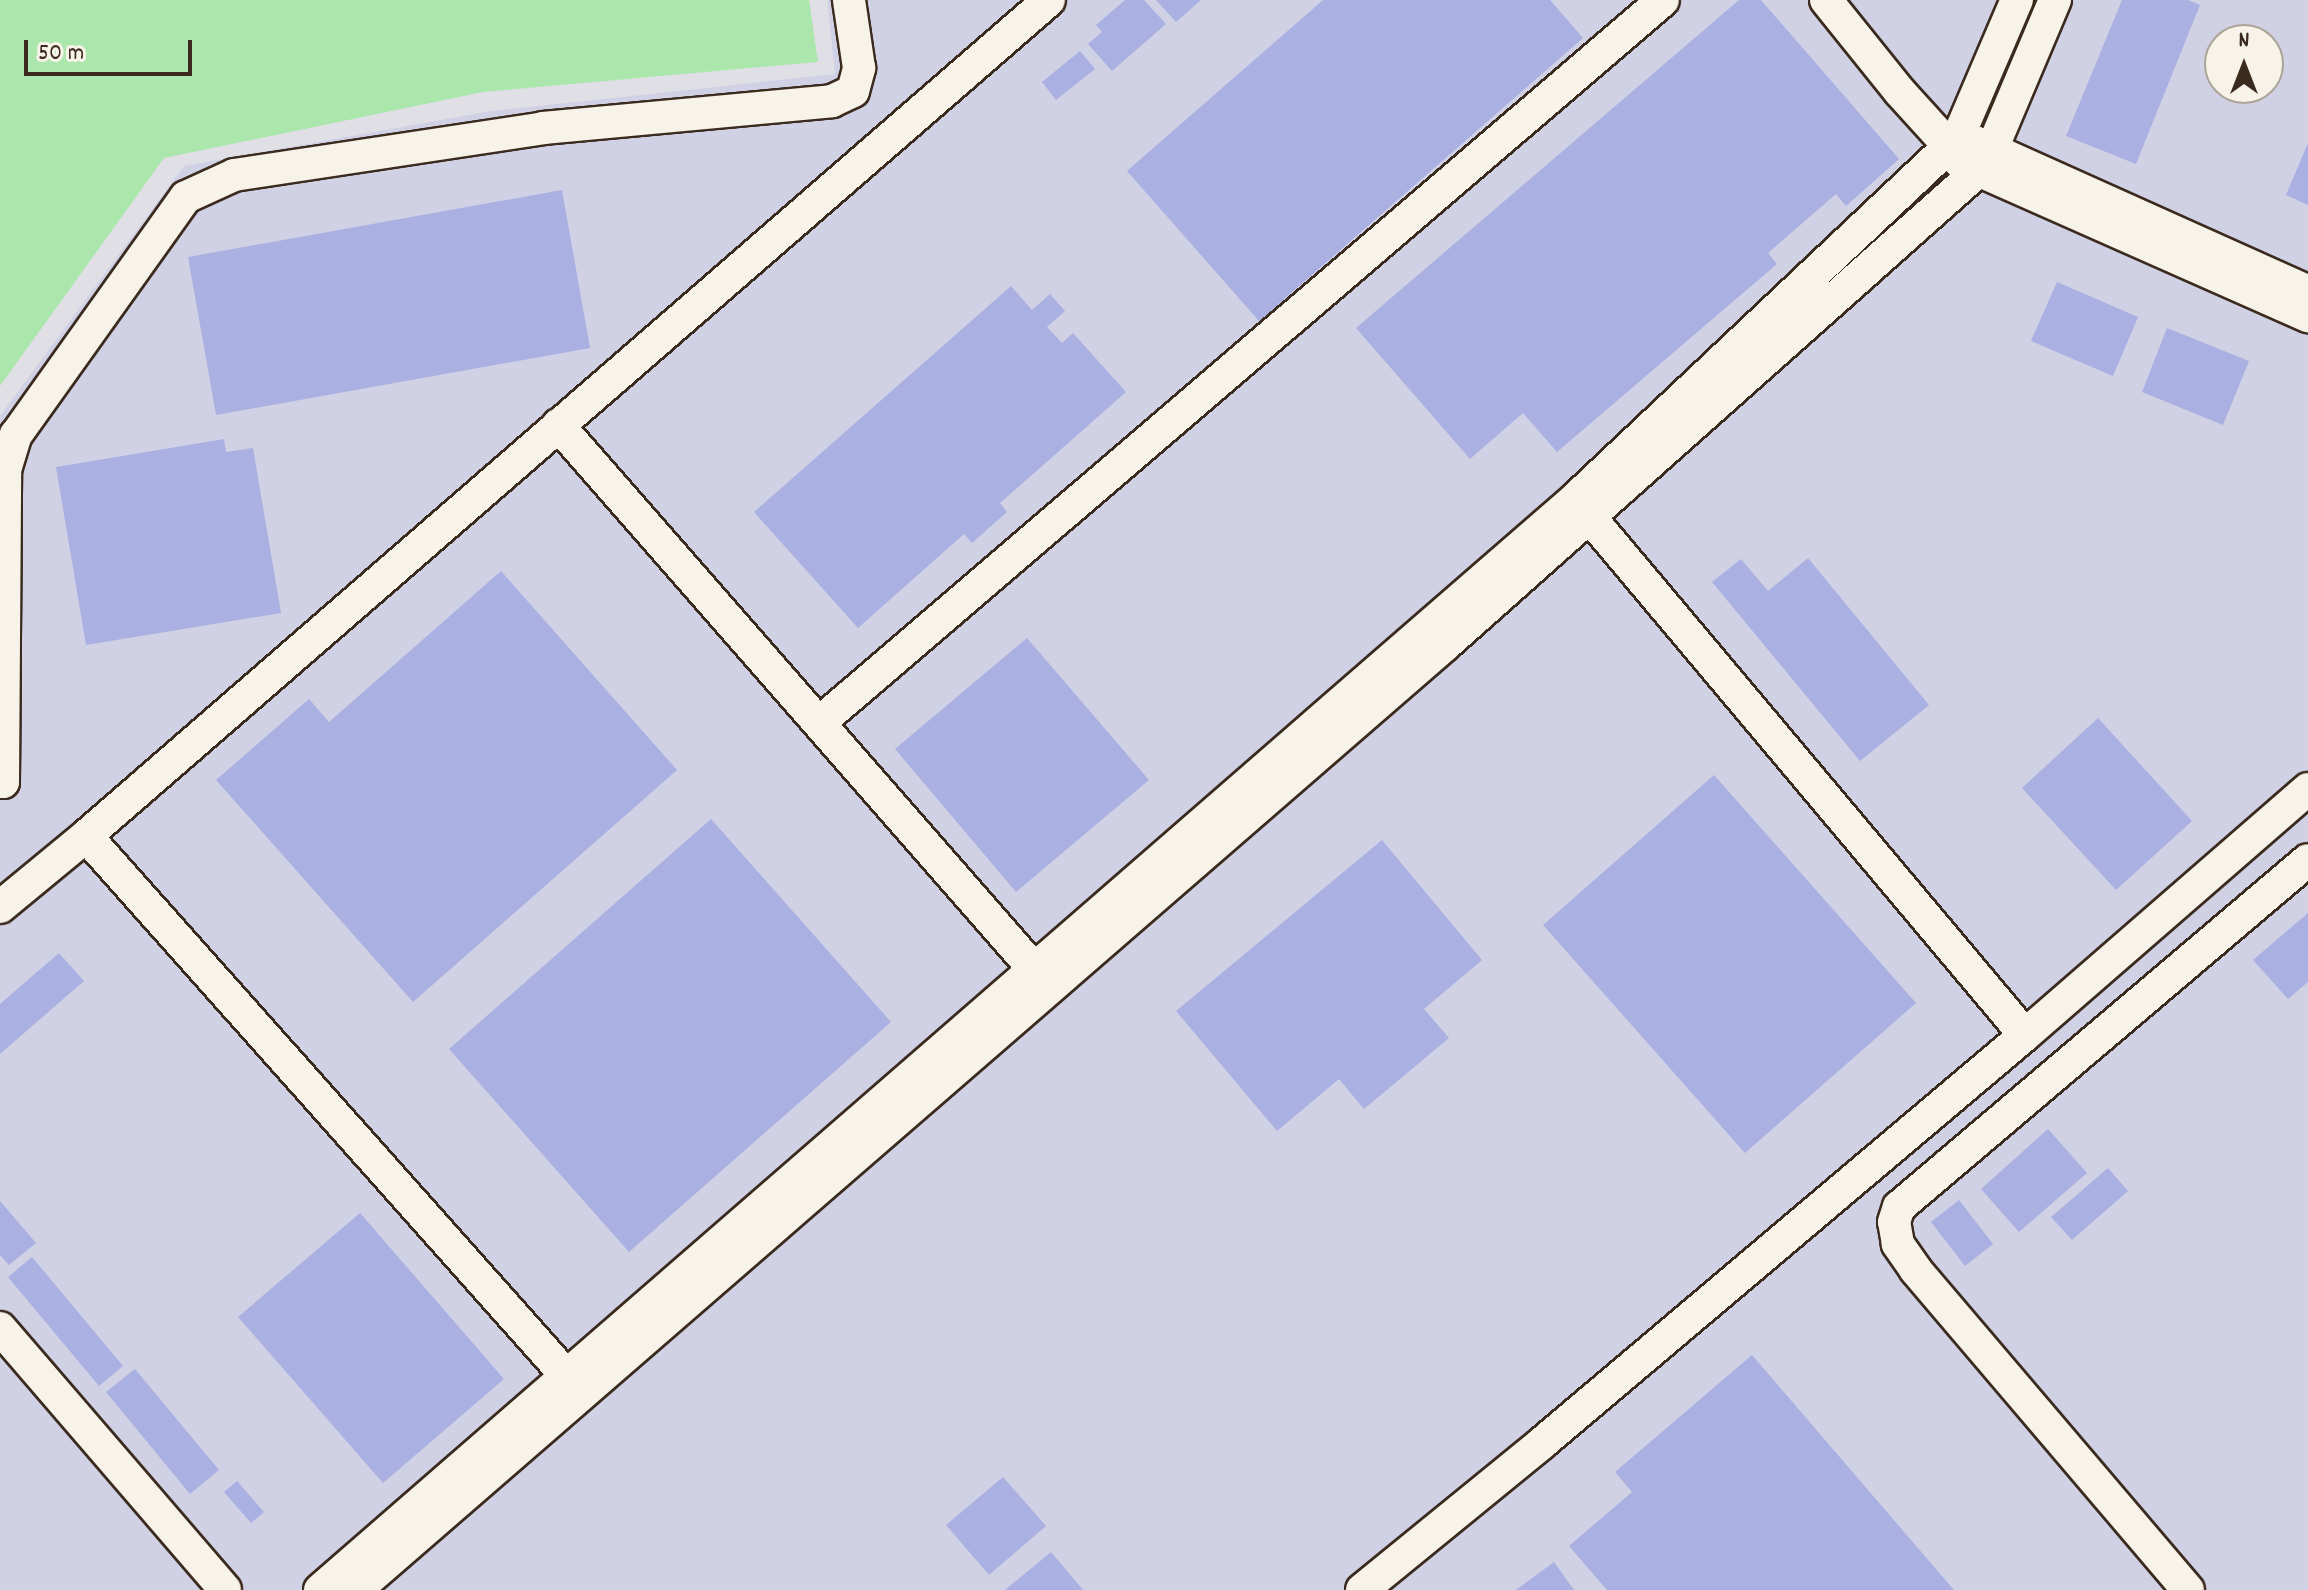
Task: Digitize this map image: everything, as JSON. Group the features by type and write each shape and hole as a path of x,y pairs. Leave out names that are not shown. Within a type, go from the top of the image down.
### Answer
{"street":[{"path":"0,782 5,470 16,435 186,197 234,175 543,128 832,101 853,91 859,68 849,0"},
{"path":"0,907 86,836 1049,0"},
{"path":"819,723 1663,0"},
{"path":"1826,0 1900,92 1950,145 2308,292"},
{"path":"320,1590 565,1374 1035,970 1583,508 1950,145 2017,0"},
{"path":"356,1590 1583,508 1985,160 2055,0"},
{"path":"1985,160 2308,316"},
{"path":"558,425 1035,970"},
{"path":"1583,508 2025,1035"},
{"path":"1362,1590 1554,1433 2025,1035 2308,789"},
{"path":"86,836 565,1374"},
{"path":"2188,1590 1916,1270 1898,1244 1894,1222 1899,1207 2308,860"},
{"path":"0,1328 225,1590"}],"shaded area":[{"path":"827,0 2308,0 2308,1590 0,1590 0,416 184,166 491,111 835,74"}],"green space":[{"path":"0,0 809,0 818,62 483,92 164,158 0,386"}],"building":[{"path":"1125,0 1144,0 1166,24 1112,71 1088,44 1102,32 1096,25"},
{"path":"1156,0 1201,0 1176,22"},
{"path":"1323,0 1550,0 1583,38 1259,321 1127,171"},
{"path":"1739,0 1761,0 1899,159 1846,206 1836,194 1768,253 1777,264 1557,452 1523,413 1470,459 1356,328"},
{"path":"2122,0 2188,0 2200,5 2136,164 2066,136"},
{"path":"1080,51 1095,69 1056,100 1042,82"},
{"path":"2308,143 2308,205 2286,195"},
{"path":"562,190 590,348 216,415 188,257"},
{"path":"2057,282 2138,317 2113,376 2031,341"},
{"path":"1011,286 1032,310 1050,294 1065,311 1047,327 1062,343 1073,333 1126,392 1000,503 1007,512 972,543 964,534 858,628 754,512"},
{"path":"2167,328 2249,361 2223,425 2142,392"},
{"path":"224,439 226,452 253,448 281,613 86,645 56,467"},
{"path":"1808,558 1929,705 1860,761 1712,582 1741,559 1768,591"},
{"path":"501,571 677,770 413,1002 216,780 309,699 329,722"},
{"path":"1027,638 1149,780 1016,892 895,749"},
{"path":"2098,718 2192,821 2116,890 2022,788"},
{"path":"1714,775 1916,1003 1745,1153 1543,925"},
{"path":"711,819 891,1022 629,1252 449,1049"},
{"path":"1382,840 1482,960 1424,1009 1449,1038 1364,1109 1339,1079 1277,1131 1176,1011"},
{"path":"2308,913 2308,982 2288,999 2253,960"},
{"path":"59,953 84,981 0,1054 0,1004"},
{"path":"2048,1129 2087,1173 2019,1232 1981,1189"},
{"path":"2108,1168 2128,1191 2072,1240 2051,1217"},
{"path":"1959,1200 1993,1244 1965,1266 1931,1222"},
{"path":"0,1201 36,1243 9,1265 0,1255"},
{"path":"360,1213 504,1379 383,1483 238,1317"},
{"path":"32,1257 123,1366 99,1386 8,1277"},
{"path":"1752,1355 1954,1590 1607,1590 1569,1546 1632,1492 1615,1472"},
{"path":"135,1369 219,1470 190,1494 106,1392"},
{"path":"1003,1477 1046,1526 989,1575 946,1525"},
{"path":"237,1481 264,1512 251,1523 224,1492"},
{"path":"1051,1552 1083,1590 1005,1590"},
{"path":"1554,1562 1574,1590 1516,1590"}]}
